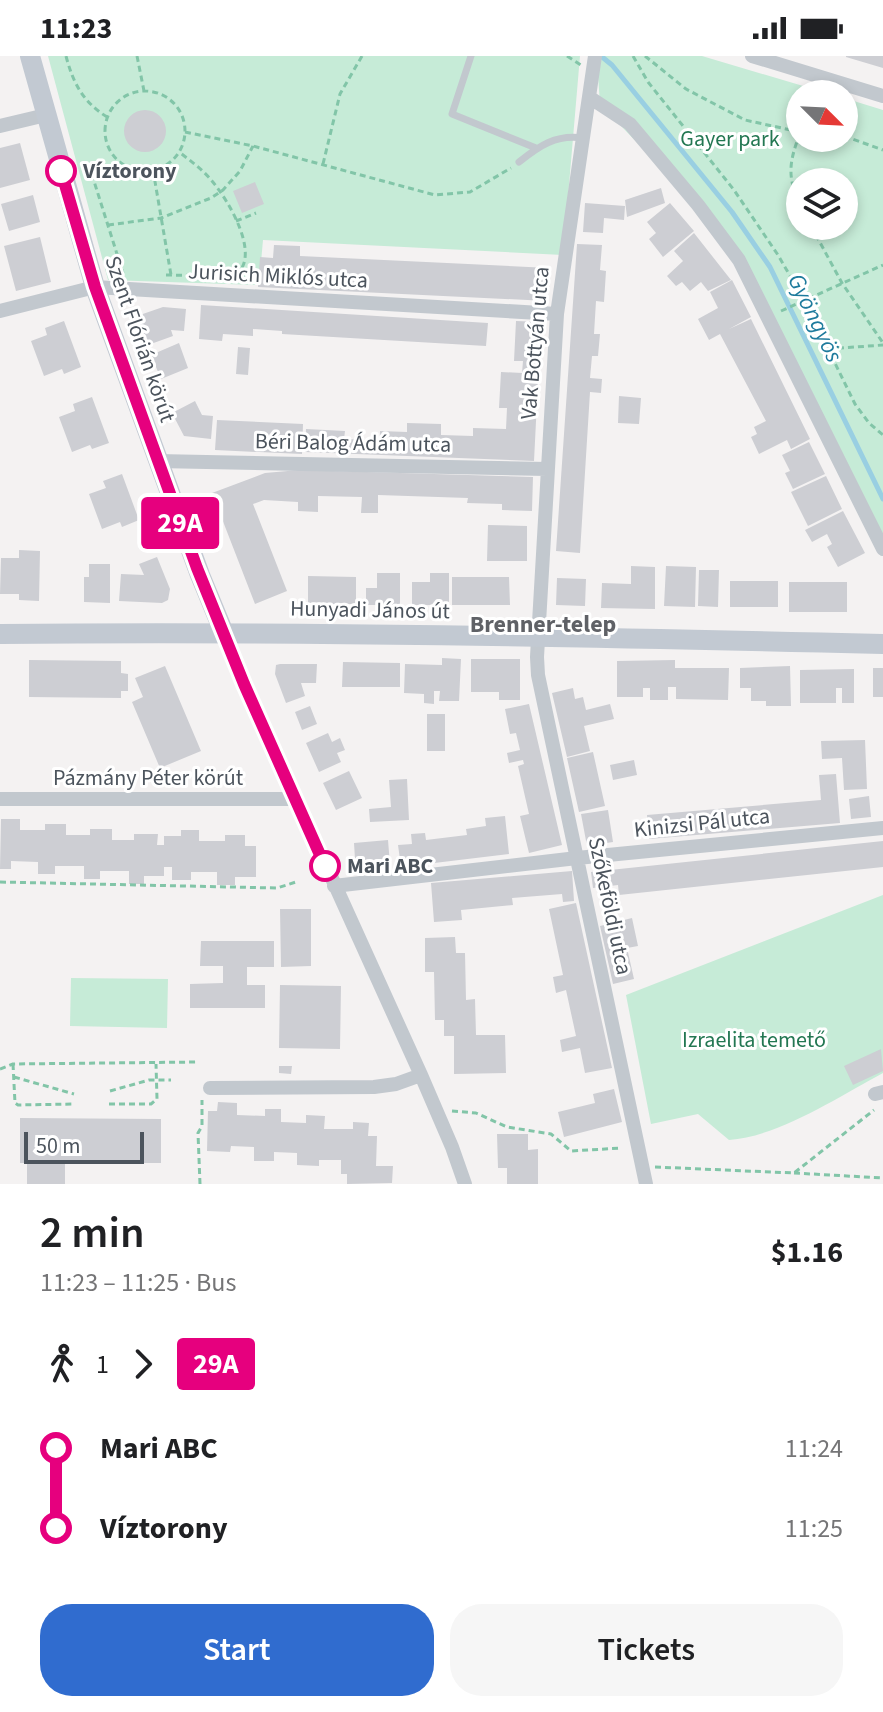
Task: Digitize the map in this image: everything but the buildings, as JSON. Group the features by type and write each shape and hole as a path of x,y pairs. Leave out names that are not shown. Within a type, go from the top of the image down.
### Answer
{"street":[{"name":"Szent Flórián körút","path":"30,56 95,287 157,461 224,633"},
{"name":"Vak Bottyán utca","path":"537,636 557,314 589,97 589,71 595,56"},
{"path":"752,56 883,96"},
{"path":"589,97 630,124 698,205 739,260 883,549"},
{"path":"0,126 46,115"},
{"name":"Jurisich Miklós utca","path":"0,311 95,287 557,314"},
{"name":"Béri Balog Ádám utca","path":"157,461 547,469"},
{"path":"224,633 334,886 421,1075 465,1184"},
{"name":"Hunyadi János út","path":"0,634 537,636 883,644"},
{"name":"Szőkeföldi utca","path":"537,636 538,675 646,1184"},
{"name":"Pázmány Péter körút","path":"0,799 296,799"},
{"name":"Kinizsi Pál utca","path":"334,886 883,828"},
{"path":"206,1088 374,1087 396,1084 421,1075"}],"lane":[{"path":"471,56 452,114 536,148"},
{"path":"519,162 536,148 561,137 583,138"}],"path":[{"path":"66,56 71,76 84,98 108,118"},
{"path":"137,56 144,91"},
{"path":"323,164 340,94 362,56"},
{"path":"567,56 589,71"},
{"path":"633,56 648,82 734,190 778,255 804,300 855,404 883,435"},
{"path":"645,56 686,89 745,120 786,129"},
{"path":"144,91 167,96 176,104 182,114 185,132 179,152 164,166 153,170 130,167 112,152 106,129 108,118 122,98 144,91"},
{"path":"185,132 253,146 435,195 470,192 519,162"},
{"path":"858,141 883,150"},
{"path":"108,225 161,218 221,192 247,162 253,146"},
{"path":"157,275 234,276 246,261 246,246 221,192 179,152"},
{"path":"153,170 171,275"},
{"path":"93,178 121,270 129,275"},
{"path":"236,221 256,213"},
{"path":"819,240 842,283 883,344 828,349"},
{"path":"779,311 883,265"},
{"path":"0,882 277,888 296,882"},
{"path":"109,1104 151,1104 157,1099 156,1062"},
{"path":"0,1069 13,1064 199,1062"},
{"path":"13,1064 15,1103 18,1105 74,1104"},
{"path":"14,1077 74,1094"},
{"path":"110,1091 156,1080 171,1080"},
{"path":"200,1184 198,1133 202,1126 206,1088"},
{"path":"794,1173 880,1096"},
{"path":"436,1110 476,1113 507,1127 551,1134 571,1151 640,1146"},
{"path":"644,1167 883,1178"}],"green space":[{"path":"48,56 580,56 563,255 263,240 259,285 108,280"},
{"name":"Gayer park","path":"599,56 702,56 786,81 786,152 858,152 858,102 883,110 883,551 771,320 696,204 600,104"},
{"name":"Izraelita temető","path":"883,895 883,1073 808,1114 748,1137 729,1140 698,1114 651,1124 626,995"},
{"path":"71,978 168,979 167,1028 70,1026"}],"waterway":[{"name":"Gyöngyös","path":"601,56 612,65 732,212 770,267 883,499"}],"bus line":[{"name":"29A","path":"61,171 95,287 197,568 244,684 325,866"}],"place":[{"name":"Víztorony","path":"61,171"},
{"name":"Mari ABC","path":"325,866"}],"district":[{"name":"Brenner-telep","path":"543,624"}]}
